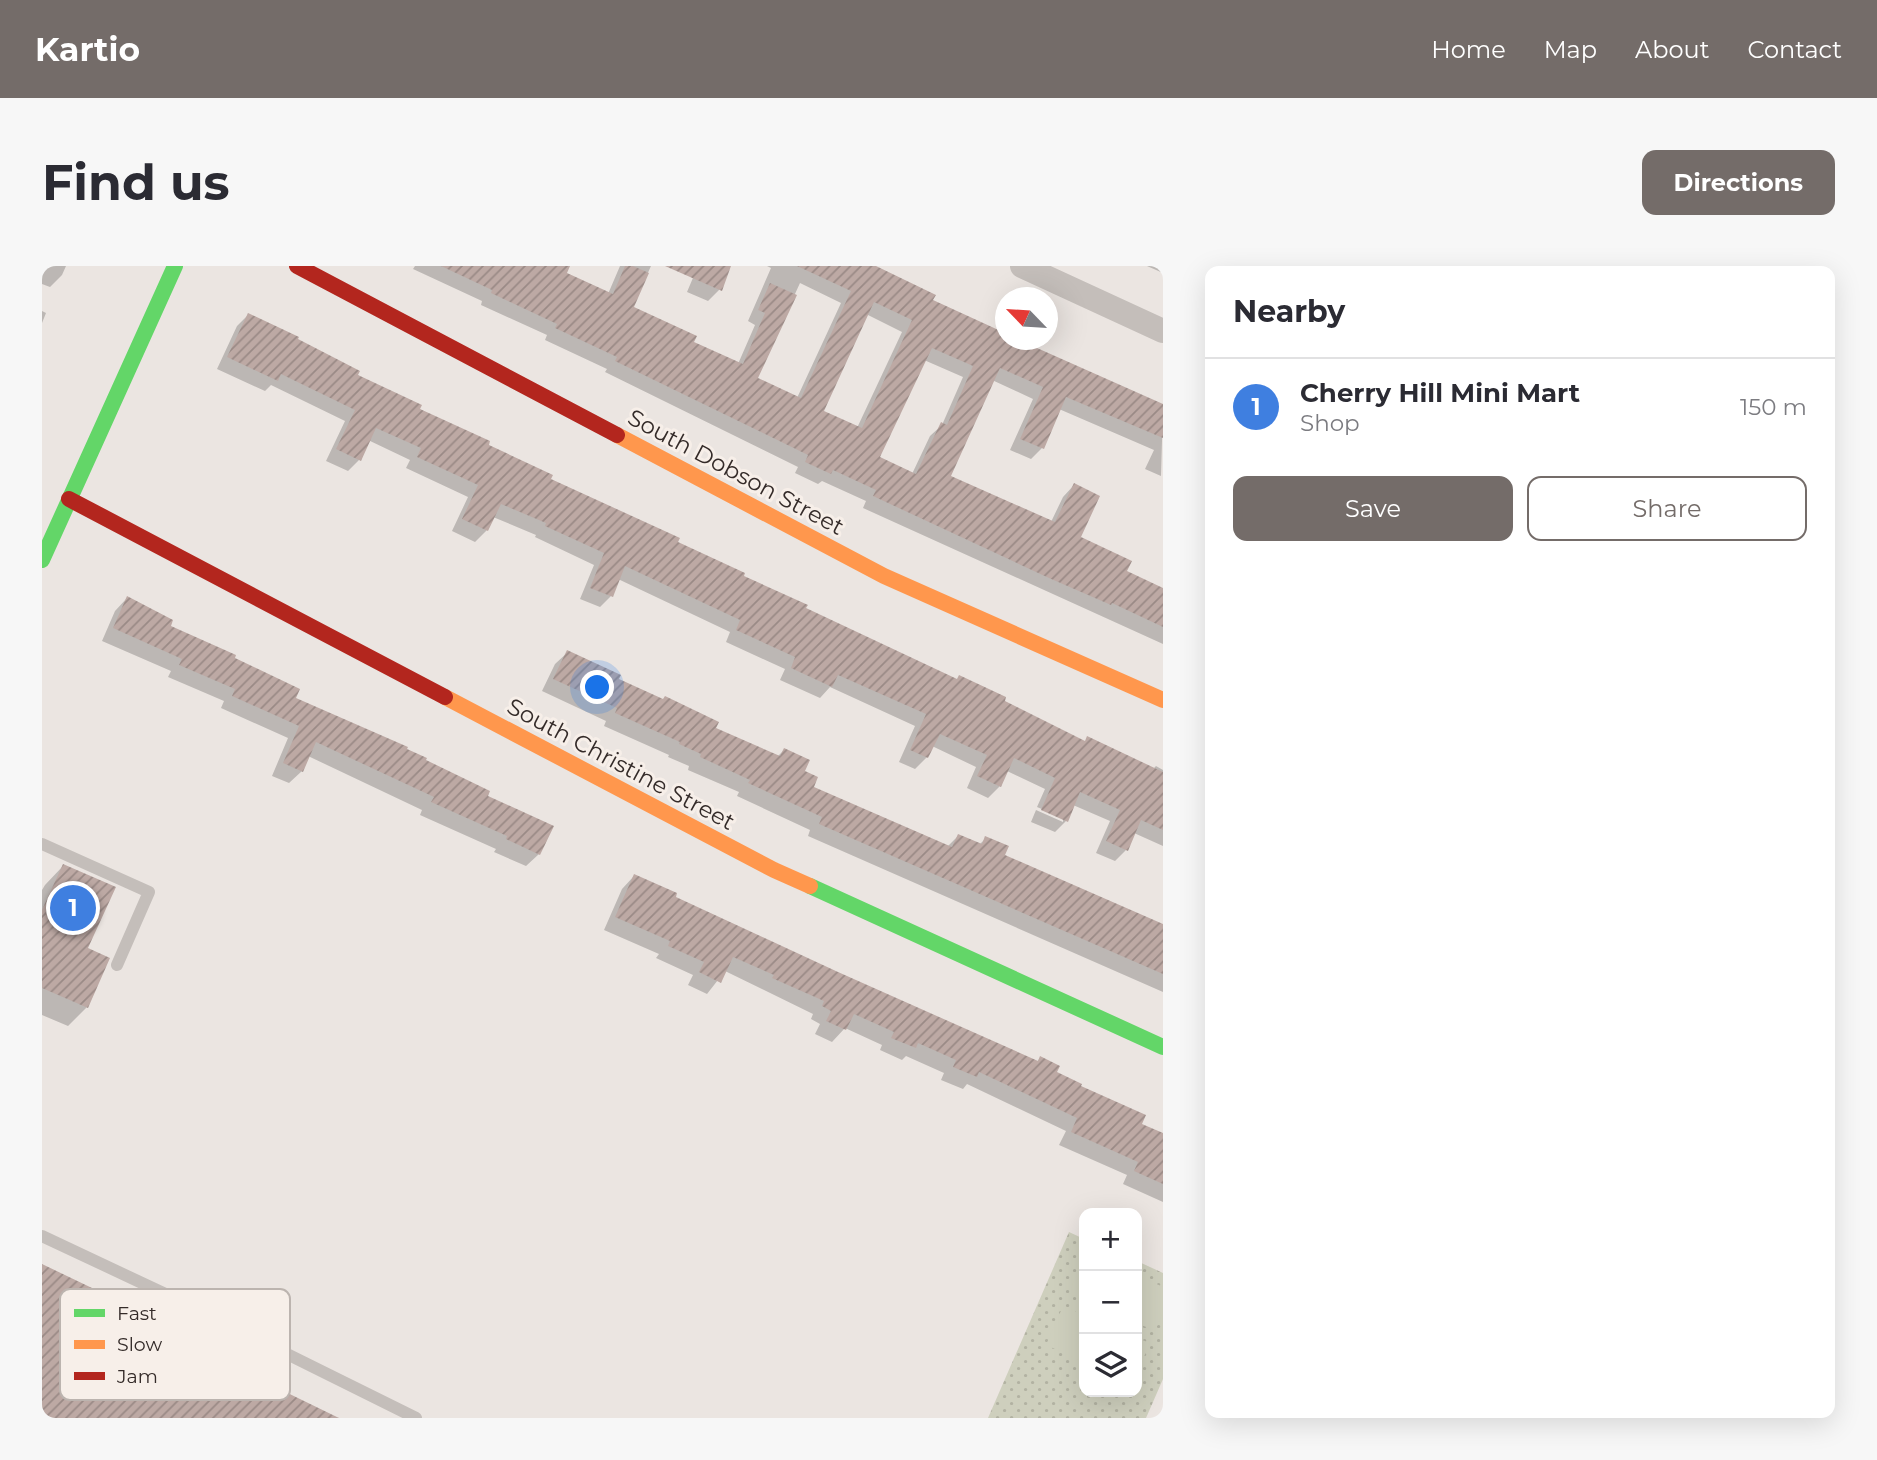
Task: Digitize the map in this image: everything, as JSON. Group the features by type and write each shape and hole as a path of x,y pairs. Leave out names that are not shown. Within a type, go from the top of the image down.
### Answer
{"street":[{"path":"42,560 175,266"},
{"name":"South Dobson Street","path":"297,266 884,576 1163,700"},
{"path":"1021,266 1163,331"},
{"name":"South Christine Street","path":"69,499 774,870 1163,1047"}],"lane":[{"path":"42,844 149,892 117,965"},
{"path":"42,1236 155,1289"},
{"path":"290,1356 416,1418"}],"green space":[{"path":"1069,1232 1079,1237 1079,1397 1142,1397 1142,1263 1163,1273 1163,1379 1146,1418 988,1418"},
{"path":"1079,1269 1079,1298 1069,1293"},
{"path":"1142,1277 1163,1287 1163,1312 1155,1331 1142,1325"},
{"path":"1063,1306 1079,1313 1079,1360 1046,1345"},
{"path":"1142,1340 1150,1343 1142,1361"}],"building":[{"path":"441,266 570,266 567,273 613,294 625,266 633,266 649,273 634,307 697,336 694,342 743,364 765,313 758,310 770,283 797,295 758,378 801,398 851,291 797,266 876,266 936,295 933,300 995,328 995,350 1042,350 1163,404 1163,438 1066,397 1044,449 1020,439 1043,387 1000,368 951,476 1055,522 1074,483 1100,496 1081,537 1132,561 1127,571 1163,588 1163,627 1049,578 873,496 876,490 833,470 831,474 805,462 808,455 615,361 617,357 555,328 557,324 491,293 492,290","holes":["874,302 912,320 862,428 824,411","932,348 973,366 947,425 941,422 916,474 880,457"]},
{"path":"665,266 731,266 722,291"},
{"path":"248,313 299,337 298,339 360,371 358,375 422,405 420,409 490,441 489,445 553,475 551,479 680,538 678,542 808,605 806,608 957,679 959,675 1006,697 1005,701 1085,741 1087,736 1163,772 1163,830 1141,820 1128,851 1106,841 1120,810 1080,792 1068,822 1041,810 1055,778 1014,758 1001,787 977,776 987,755 940,734 928,758 910,750 926,714 838,675 832,687 791,668 795,657 736,630 740,620 625,566 613,597 590,588 604,553 545,526 546,523 501,504 488,531 462,519 478,485 417,457 421,448 376,428 361,461 336,449 355,410 281,374 278,381 227,357"},
{"path":"127,596 173,620 171,626 236,655 235,658 300,689 296,698 408,747 407,749 427,758 426,760 490,791 488,796 554,826 540,855 506,839 507,836 431,802 434,797 316,742 303,772 283,763 299,726 232,696 235,689 179,665 182,659 113,628"},
{"path":"567,650 621,675 619,679 663,699 665,696 719,722 716,728 780,756 784,748 810,760 805,771 818,777 814,787 952,847 958,834 982,844 985,836 1009,846 1005,855 1163,924 1163,974 819,824 822,817 748,783 750,780 700,757 701,754 679,744 680,742 615,713 617,708 553,679"},
{"path":"63,864 116,887 88,948 110,958 88,1008 42,988 42,910"},
{"path":"634,874 677,893 676,897 838,972 1038,1061 1040,1056 1060,1066 1057,1072 1082,1084 1081,1086 1146,1115 1142,1124 1163,1133 1163,1184 1134,1171 1138,1162 1071,1132 1077,1118 979,1072 977,1077 953,1067 956,1060 918,1043 916,1048 891,1038 894,1032 854,1014 846,1030 826,1021 831,1011 822,1006 824,1001 772,978 774,975 733,957 721,983 699,972 704,962 668,946 670,941 615,917"},
{"path":"42,1264 94,1289 60,1289 60,1400 290,1400 290,1394 339,1418 42,1418"}],"traffic: fast":[{"path":"42,560 175,266"},
{"path":"810,886 1163,1047"}],"traffic: slow":[{"path":"617,435 884,576 1163,700"},
{"path":"445,697 774,870 810,886"}],"traffic: jam":[{"path":"297,266 617,435"},
{"path":"69,499 445,697"}],"place":[{"name":"Cherry Hill Mini Mart","path":"73,908"}]}
